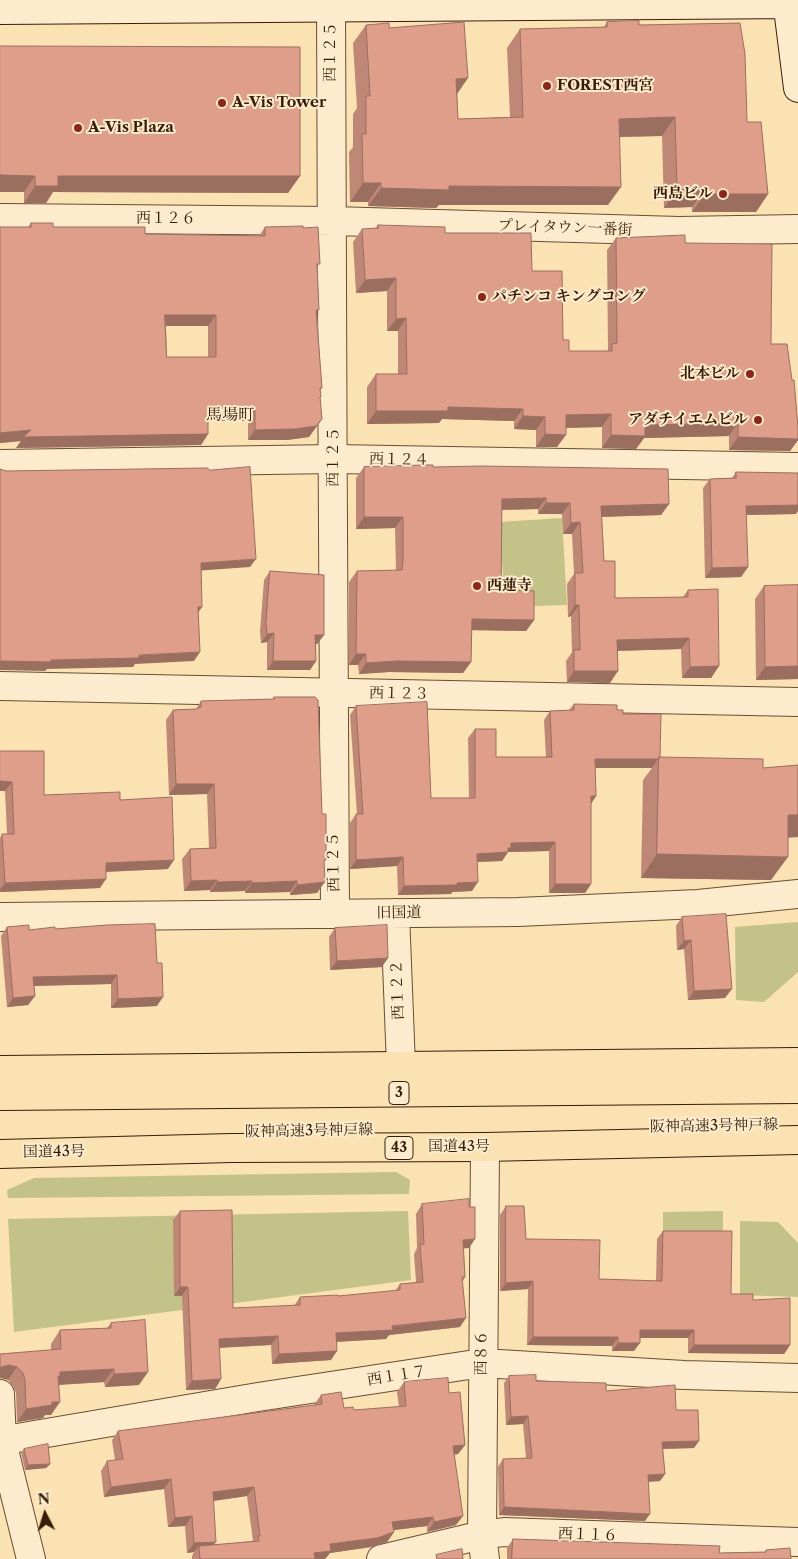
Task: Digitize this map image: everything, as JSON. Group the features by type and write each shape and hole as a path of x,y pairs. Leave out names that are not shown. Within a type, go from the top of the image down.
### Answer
{"highway":[{"path":"0,1070 798,1062"},
{"name":"3","path":"0,1096 798,1089"},
{"name":"阪神高速3号神戸線","path":"0,1134 798,1125"},
{"name":"国道43号","path":"0,1154 231,1148 485,1147 798,1140"}],"street":[{"path":"0,10 331,4 791,3 798,88"},
{"name":"西１２５","path":"331,4 334,459 332,693 335,914"},
{"name":"西１２６","path":"0,218 333,221"},
{"name":"プレイタウン一番街","path":"333,221 679,231 798,229"},
{"name":"西１２４","path":"0,464 334,459 798,467"},
{"name":"西１２３","path":"0,686 798,702"},
{"name":"旧国道","path":"0,917 606,909 698,904 798,894"},
{"name":"西１２２","path":"396,913 401,1066"},
{"name":"西８６","path":"484,1547 482,1363 485,1147"},
{"name":"西１１７","path":"1,1442 258,1397 482,1363 684,1375 798,1378"},
{"path":"0,1394 1,1442 31,1559"},
{"name":"西１１６","path":"381,1559 484,1547 504,1532 663,1548 798,1542"}],"green space":[{"path":"562,518 567,605 534,606 533,594 507,594 504,588 499,522"},
{"path":"798,922 798,972 764,1002 736,1000 735,927"},
{"path":"396,1172 410,1180 409,1194 8,1198 7,1190 34,1178"},
{"path":"408,1211 411,1280 14,1332 8,1219"},
{"path":"723,1211 723,1236 663,1236 663,1212"},
{"path":"740,1221 778,1222 798,1243 798,1297 740,1295"}],"building":[{"path":"639,21 639,25 740,23 745,54 747,122 761,122 768,194 705,194 705,189 677,189 675,117 619,119 621,187 449,186 449,190 381,188 381,183 363,183 362,134 366,134 366,96 370,96 366,25 389,23 389,28 464,22 468,78 456,79 458,119 523,117 520,29 607,27 607,22"},
{"path":"0,46 300,47 300,176 58,176 58,186 35,186 35,176 0,175"},
{"path":"31,223 53,223 53,227 145,227 145,234 265,236 265,227 318,227 320,264 317,264 319,310 316,310 322,388 320,388 320,397 322,419 316,426 295,429 255,430 255,410 208,411 208,434 23,437 31,430 0,433 0,227 31,227","holes":["165,315 216,315 216,357 167,357"]},
{"path":"378,225 445,227 445,233 531,233 532,271 562,271 563,340 569,340 569,351 612,351 612,344 617,343 616,238 685,235 685,243 772,244 771,344 787,344 792,380 794,380 798,439 738,437 738,423 645,425 645,436 611,435 611,414 566,415 566,435 545,434 545,417 523,416 523,409 448,407 448,411 376,411 376,374 407,374 406,318 396,319 396,278 365,280 362,229 378,228"},
{"path":"433,465 433,467 668,469 669,504 601,506 604,561 615,561 615,598 688,597 688,590 718,589 719,666 690,667 689,638 617,640 618,671 574,671 574,650 580,650 579,605 575,605 575,573 583,573 580,522 571,523 570,503 546,503 546,498 502,499 501,590 534,591 534,620 472,619 471,662 397,661 366,663 366,654 356,654 357,571 402,570 403,517 364,517 364,467"},
{"path":"250,467 256,559 201,563 202,607 198,607 200,652 139,655 139,658 51,660 51,662 0,661 0,469 6,471 207,468 210,470"},
{"path":"736,472 798,473 798,505 746,506 748,567 712,568 710,479 736,478"},
{"path":"270,571 324,575 324,635 315,635 316,661 273,661 274,633 267,634 266,622"},
{"path":"798,585 798,666 765,667 764,586"},
{"path":"274,697 315,697 318,700 322,814 326,814 325,882 297,885 297,881 252,883 252,881 191,881 190,849 216,848 214,784 176,784 173,710 196,709 201,707 201,701 274,699"},
{"path":"427,702 431,798 475,798 475,729 496,729 496,757 552,757 550,711 574,710 574,704 617,705 617,710 623,710 623,714 661,714 660,757 658,759 595,759 596,796 591,796 591,884 555,884 555,842 511,843 511,848 508,848 508,852 477,854 478,882 457,883 457,885 404,886 403,857 356,860 356,814 363,814 356,706"},
{"path":"0,751 44,751 44,795 120,792 120,800 172,797 174,860 106,863 106,879 5,883 2,834 14,834 12,782 0,781"},
{"path":"659,757 763,759 763,768 798,765 798,815 788,815 788,857 657,854"},
{"path":"726,914 732,989 694,991 691,940 684,941 682,917"},
{"path":"155,924 157,963 162,963 163,997 118,999 117,975 33,977 35,996 13,998 7,927 29,925 29,930 55,927 55,929"},
{"path":"387,925 388,958 337,961 335,928"},
{"path":"469,1199 469,1207 475,1207 475,1239 463,1240 465,1277 462,1277 466,1318 392,1326 393,1330 336,1333 337,1351 279,1354 278,1336 219,1339 221,1379 192,1381 188,1287 180,1287 180,1211 232,1210 233,1308 300,1305 300,1297 338,1296 400,1290 400,1284 423,1282 420,1245 424,1244 422,1204"},
{"path":"506,1206 524,1206 526,1239 600,1240 599,1279 662,1281 663,1231 732,1231 731,1294 753,1294 753,1300 790,1298 790,1345 694,1345 694,1330 640,1330 640,1343 618,1343 618,1337 533,1337 533,1281 506,1283"},
{"path":"145,1320 148,1372 114,1374 114,1369 60,1372 60,1376 58,1376 60,1402 52,1402 52,1405 26,1409 23,1373 17,1367 9,1365 0,1369 0,1354 61,1349 60,1330 111,1328 111,1323"},
{"path":"536,1375 536,1381 606,1383 606,1391 675,1385 676,1410 698,1410 699,1441 662,1442 665,1474 648,1475 650,1514 504,1507 503,1459 532,1458 528,1416 511,1417 509,1376"},
{"path":"448,1378 449,1393 460,1392 465,1445 453,1446 463,1516 434,1522 433,1517 392,1522 394,1532 377,1538 330,1544 331,1551 314,1553 315,1559 200,1559 199,1546 259,1541 254,1487 213,1492 216,1542 194,1543 192,1516 175,1518 171,1479 111,1487 107,1461 123,1459 118,1431 322,1404 321,1395 341,1392 344,1408 353,1407 354,1410 406,1406 404,1382"},
{"path":"48,1444 50,1464 28,1465 24,1449"},
{"path":"513,1539 720,1546 719,1553 766,1552 766,1550 790,1548 791,1559 512,1559"},
{"path":"462,1549 463,1559 437,1559 436,1555"}],"place":[{"name":"FOREST西宮","path":"547,86"},
{"name":"A-Vis Tower","path":"222,103"},
{"name":"A-Vis Plaza","path":"78,128"},
{"name":"西島ビル","path":"723,194"},
{"name":"パチンコ キングコング","path":"482,297"},
{"name":"北本ビル","path":"750,374"},
{"name":"アダチイエムビル","path":"758,420"},
{"name":"西蓮寺","path":"477,586"}],"district":[{"name":"馬場町","path":"230,415"}]}
